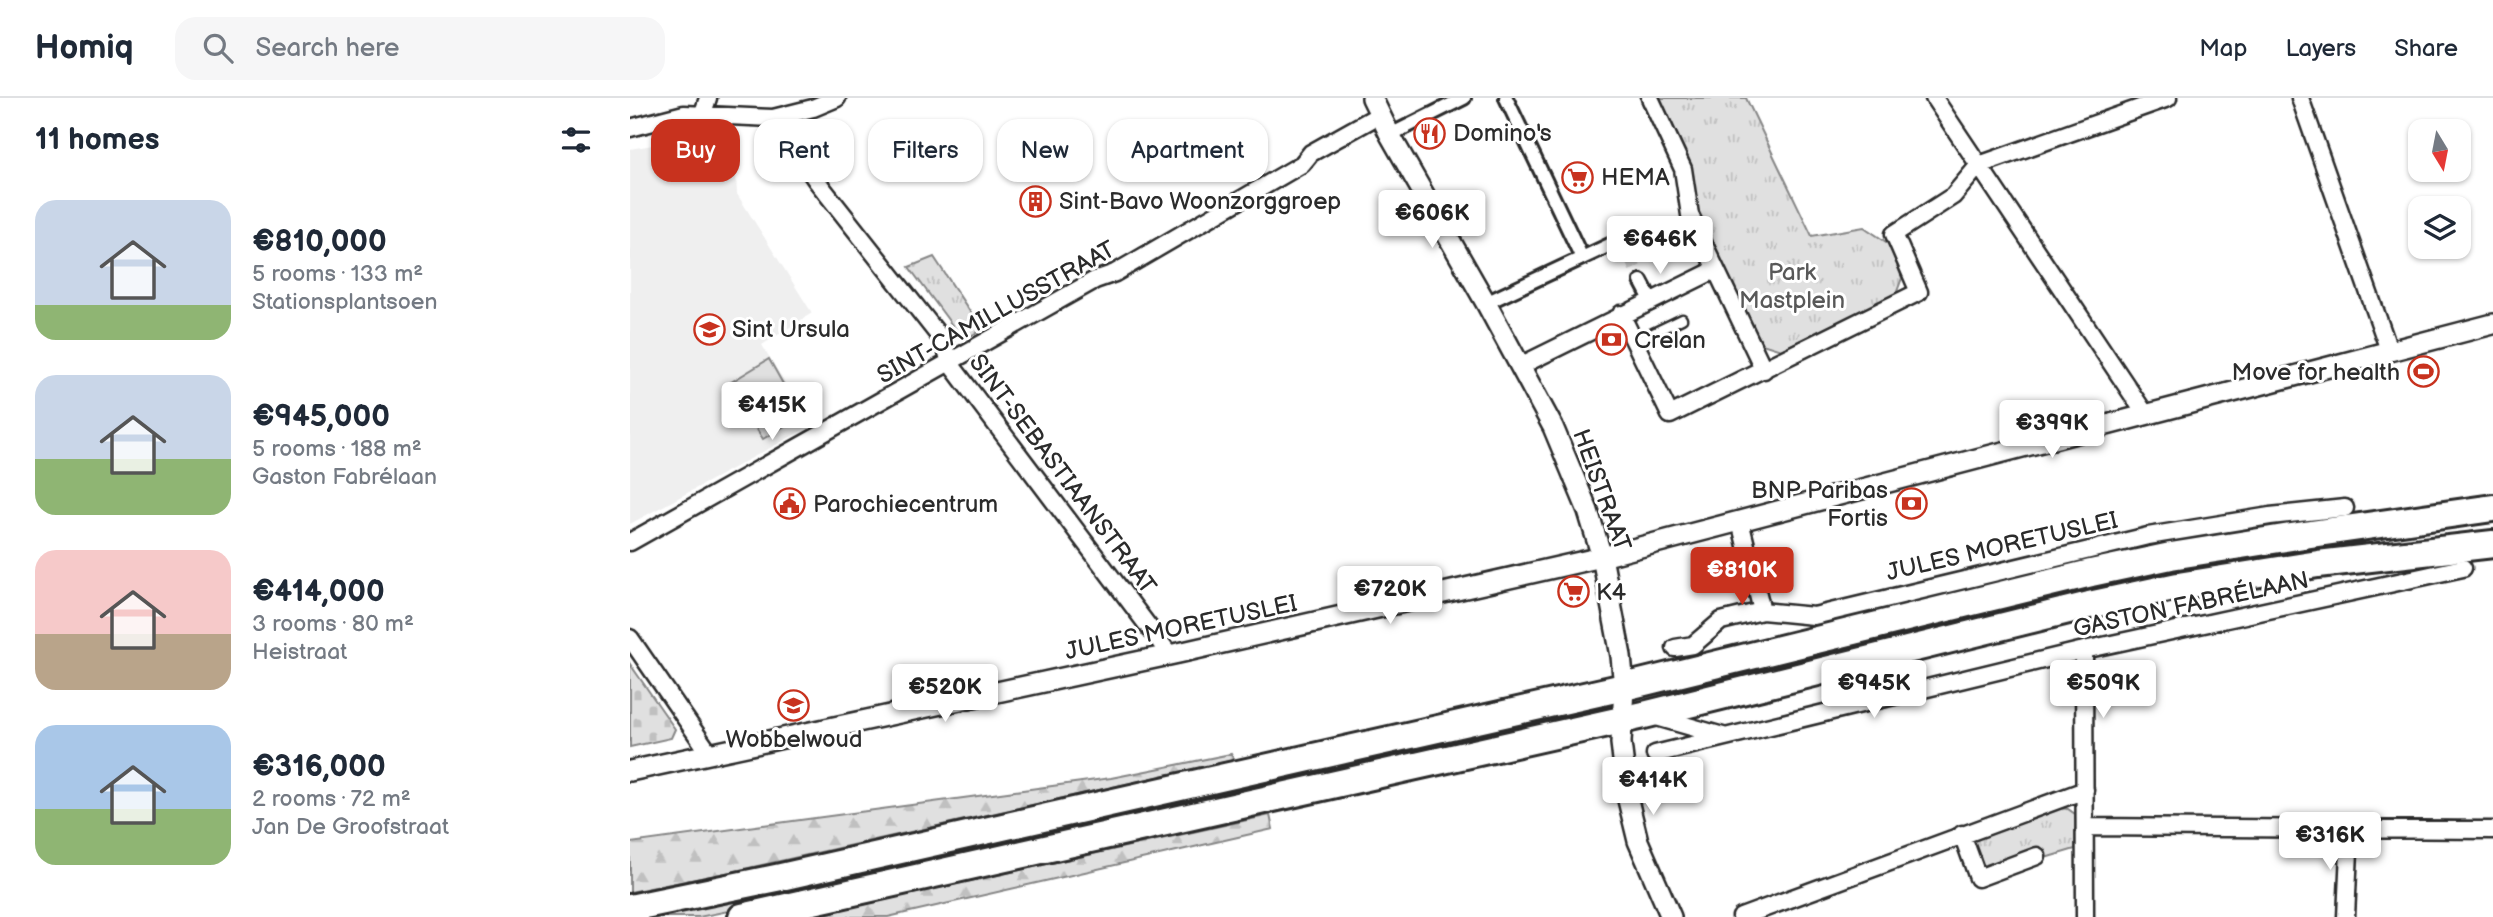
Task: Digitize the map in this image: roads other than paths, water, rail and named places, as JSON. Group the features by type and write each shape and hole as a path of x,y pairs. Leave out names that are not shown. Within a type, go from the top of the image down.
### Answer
{"highway":[{"path":"630,908 794,874 1624,687 2104,570 2171,556 2493,508"},
{"path":"742,917 1632,717 2089,605 2178,586 2318,564 2493,544"}],"street":[{"path":"702,116 708,98"},
{"path":"630,128 684,114 773,118 813,108 837,98"},
{"path":"1390,135 1464,98"},
{"path":"1506,98 1582,258"},
{"path":"1650,98 1683,169 1690,215 1764,370"},
{"path":"1934,98 2146,415"},
{"path":"1620,314 1670,415 1919,292 1894,234 1953,196 1979,165 2168,98"},
{"path":"2300,98 2389,350"},
{"name":"HEISTRAAT","path":"1375,107 1553,427 1582,494 1602,557 1621,656 1624,687 1632,717 1628,800 1638,841 1671,917"},
{"name":"SINT-CAMILLUSSTRAAT","path":"630,542 1095,280 1127,266 1302,164 1311,153 1375,107"},
{"name":"SINT-SEBASTIAANSTRAAT","path":"773,118 816,180 944,342 950,363 1170,654"},
{"path":"1486,303 1614,243 1618,251"},
{"path":"1520,366 1620,314 1715,270"},
{"path":"1641,281 1651,300"},
{"name":"JULES MORETUSLEI","path":"630,771 1602,557 2493,324"},
{"name":"JULES MORETUSLEI","path":"1762,611 1814,617 2148,536 2270,516 2346,508"},
{"path":"1675,648 1693,645 1721,621 1762,611 1740,521"},
{"name":"GASTON FABRÉLAAN","path":"1655,754 2084,650 2463,568"},
{"path":"630,638 710,754"},
{"path":"2084,650 2085,917"},
{"name":"GASTON FABRÉLAAN","path":"1632,717 1657,717 1726,737"},
{"path":"1741,917 2085,790"},
{"path":"2086,827 2493,830"},
{"path":"2346,917 2350,828"},
{"path":"1962,834 1978,878 2037,856"}],"lane":[{"path":"1634,342 1682,319"}],"tunnel":[{"path":"1618,251 1626,266 1633,263 1641,281"}],"place":[{"name":"Domino's","path":"1430,133"},
{"name":"HEMA","path":"1578,177"},
{"name":"Sint-Bavo Woonzorggroep","path":"1036,201"},
{"name":"Sint Ursula","path":"709,329"},
{"name":"Crelan","path":"1611,340"},
{"name":"Move for health","path":"2423,372"},
{"name":"Parochiecentrum","path":"790,504"},
{"name":"BNP Paribas Fortis","path":"1911,504"},
{"name":"K4","path":"1573,592"},
{"name":"Wobbelwoud","path":"794,705"}],"park label":[{"name":"Park Mastplein","path":"1792,286"}]}
